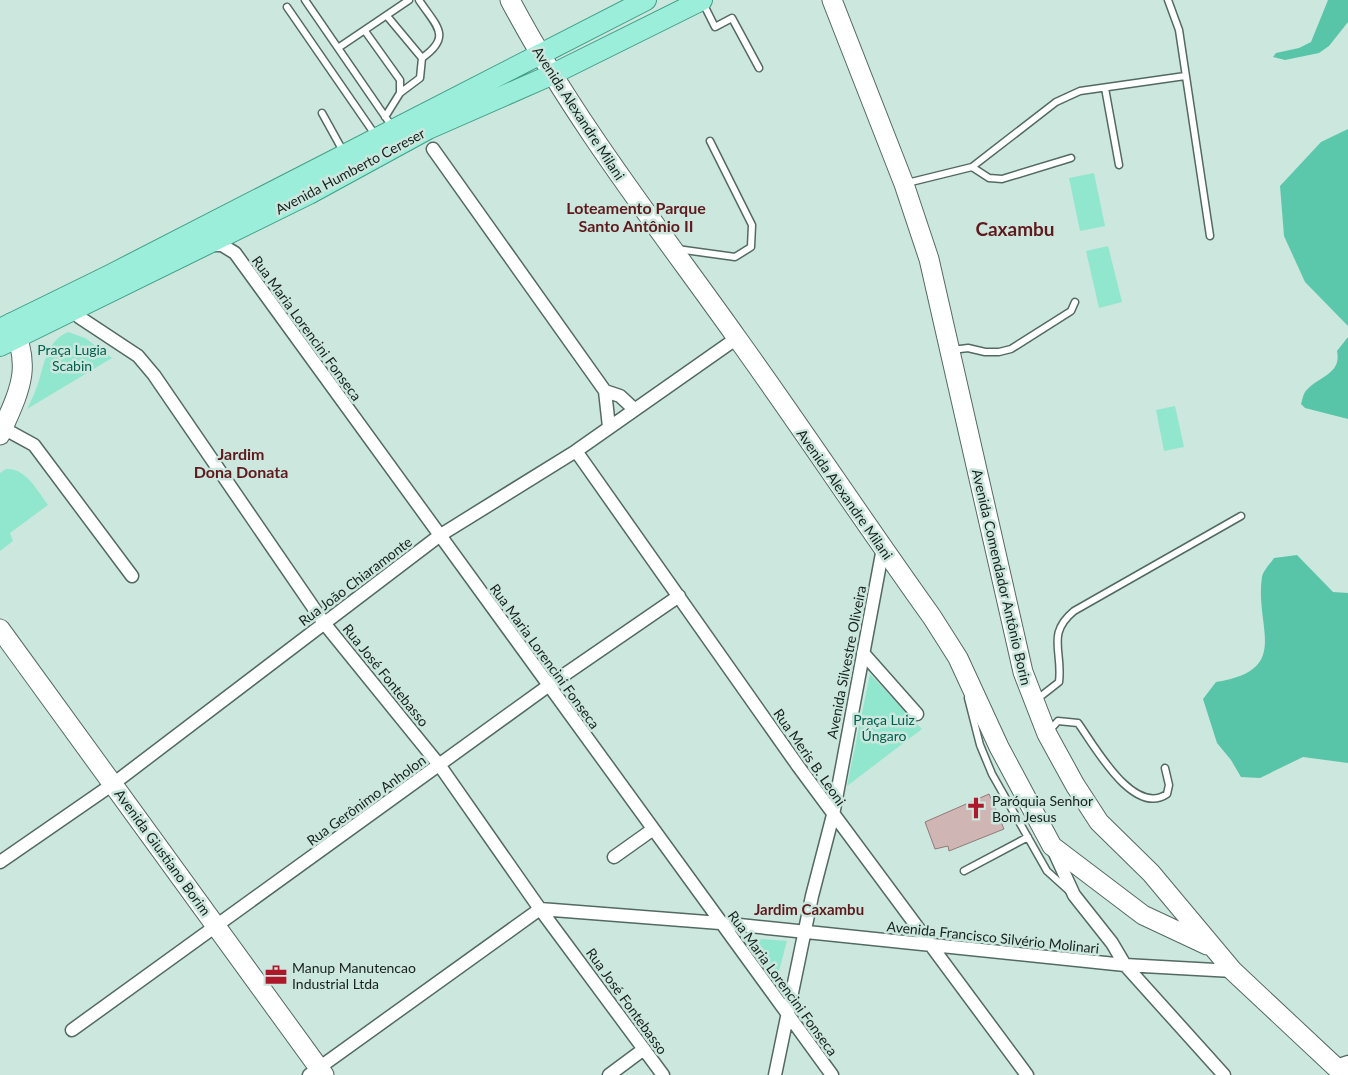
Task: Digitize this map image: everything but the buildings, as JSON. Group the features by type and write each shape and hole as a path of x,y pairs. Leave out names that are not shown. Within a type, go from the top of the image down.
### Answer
{"main road":[{"name":"Avenida Alexandre Milani","path":"510,0 551,75 609,162 737,338 932,617 958,658 999,747 1052,846 1143,915 1211,946"},
{"name":"Avenida Humberto Cereser","path":"0,346 10,330 86,287 344,154 385,128 539,55 646,0"},
{"name":"Avenida Humberto Cereser","path":"10,330 77,308 310,194 428,129 551,75 672,6 702,0"},
{"name":"Avenida Comendador Antônio Borin","path":"823,0 847,41"},
{"name":"Avenida Comendador Antônio Borin","path":"832,0 904,184 929,259 1022,672 1047,734 1075,785 1099,822 1151,874 1233,971 1342,1068"},
{"path":"2,431 21,386 23,351 10,330"},
{"name":"Avenida Giustiano Borim","path":"0,629 217,926 317,1073"}],"street":[{"path":"433,149 605,391 609,427"},
{"name":"Rua Maria Lorencini Fonseca","path":"235,254 233,245 238,229"},
{"name":"Rua Maria Lorencini Fonseca","path":"205,245 222,246 235,254 832,1075"},
{"path":"77,308 86,287"},
{"name":"Rua José Fontebasso","path":"77,308 79,317 138,356 154,375 324,623 440,766 540,909 663,1075"},
{"name":"Rua João Chiaramonte","path":"0,862 113,784 439,536 576,451 737,338"},
{"path":"605,391 620,396 634,409"},
{"path":"2,431 34,444 132,576"},
{"name":"Rua Meris B. Leoni","path":"576,451 833,815 1027,1075"},
{"name":"Avenida Silvestre Oliveira","path":"774,1075 788,1017 804,933 833,815 883,548"},
{"name":"Rua Gerônimo Anholon","path":"72,1030 440,766 548,686 679,596"},
{"path":"863,653 917,714"},
{"path":"614,857 652,830"},
{"path":"1052,846 1074,895 1112,943 1125,965 1224,1075"},
{"path":"317,1073 540,909"},
{"name":"Avenida Francisco Silvério Molinari","path":"540,909 720,923 1125,965 1233,971"},
{"path":"609,1075 644,1049"}],"lane":[{"path":"305,0 338,48 385,128"},
{"path":"338,48 409,0"},
{"path":"418,0 439,31 440,41 436,48 422,58"},
{"path":"702,0 715,27 732,18 759,68"},
{"path":"1168,0 1179,30 1210,236"},
{"path":"287,7 385,128"},
{"path":"388,16 422,58 420,78 400,93"},
{"path":"365,31 400,80 400,93 385,128"},
{"path":"904,184 972,167 1056,102 1080,91 1185,76"},
{"path":"1104,88 1120,164"},
{"path":"322,113 344,154"},
{"path":"671,248 735,257 751,247 752,225 710,141"},
{"path":"972,167 989,178 1002,180 1071,158"},
{"path":"950,351 968,348 985,352 999,352 1011,349 1071,311 1075,302"},
{"path":"1033,702 1059,682 1061,665 1057,644 1058,630 1062,620 1074,611 1241,516"},
{"path":"958,658 980,745 992,774 1047,871 1074,895"},
{"path":"1047,734 1058,721 1078,723 1127,788 1140,796 1155,798 1167,794 1169,785 1166,768"},
{"path":"964,871 1028,837"}],"green space":[{"path":"1094,173 1105,226 1080,231 1069,178"},
{"path":"1108,246 1122,302 1099,308 1086,251"},
{"name":"Praça Lugia Scabin","path":"68,332 85,338 112,358 27,409 52,345"},
{"path":"1175,406 1184,447 1164,451 1156,410"},
{"path":"6,469 19,472 25,476 48,505 10,533 13,541 0,551 0,473"},
{"name":"Praça Luiz Úngaro","path":"870,674 922,729 847,786"},
{"path":"737,937 787,941 775,986"}],"shaded area":[{"path":"1328,0 1348,0 1348,22 1329,46 1319,53 1285,60 1273,57 1276,53 1299,48 1311,42"},
{"path":"1348,129 1348,326 1305,282 1284,236 1280,186 1321,142"},
{"path":"1348,337 1348,419 1305,408 1301,404 1305,392 1336,365 1338,359 1337,351"},
{"path":"1297,555 1333,592 1348,593 1348,763 1303,757 1260,778 1241,777 1231,760 1217,743 1203,699 1216,682 1240,676 1255,668 1262,657 1265,644 1261,595 1262,577 1274,558"}],"place":[{"name":"Paróquia Senhor Bom Jesus","path":"976,808"},
{"name":"Manup Manutencao Industrial Ltda","path":"276,975"}],"district":[{"name":"Loteamento Parque Santo Antônio II","path":"636,216"},
{"name":"Caxambu","path":"1015,228"},
{"name":"Jardim Dona Donata","path":"241,462"},
{"name":"Jardim Caxambu","path":"809,909"}]}
